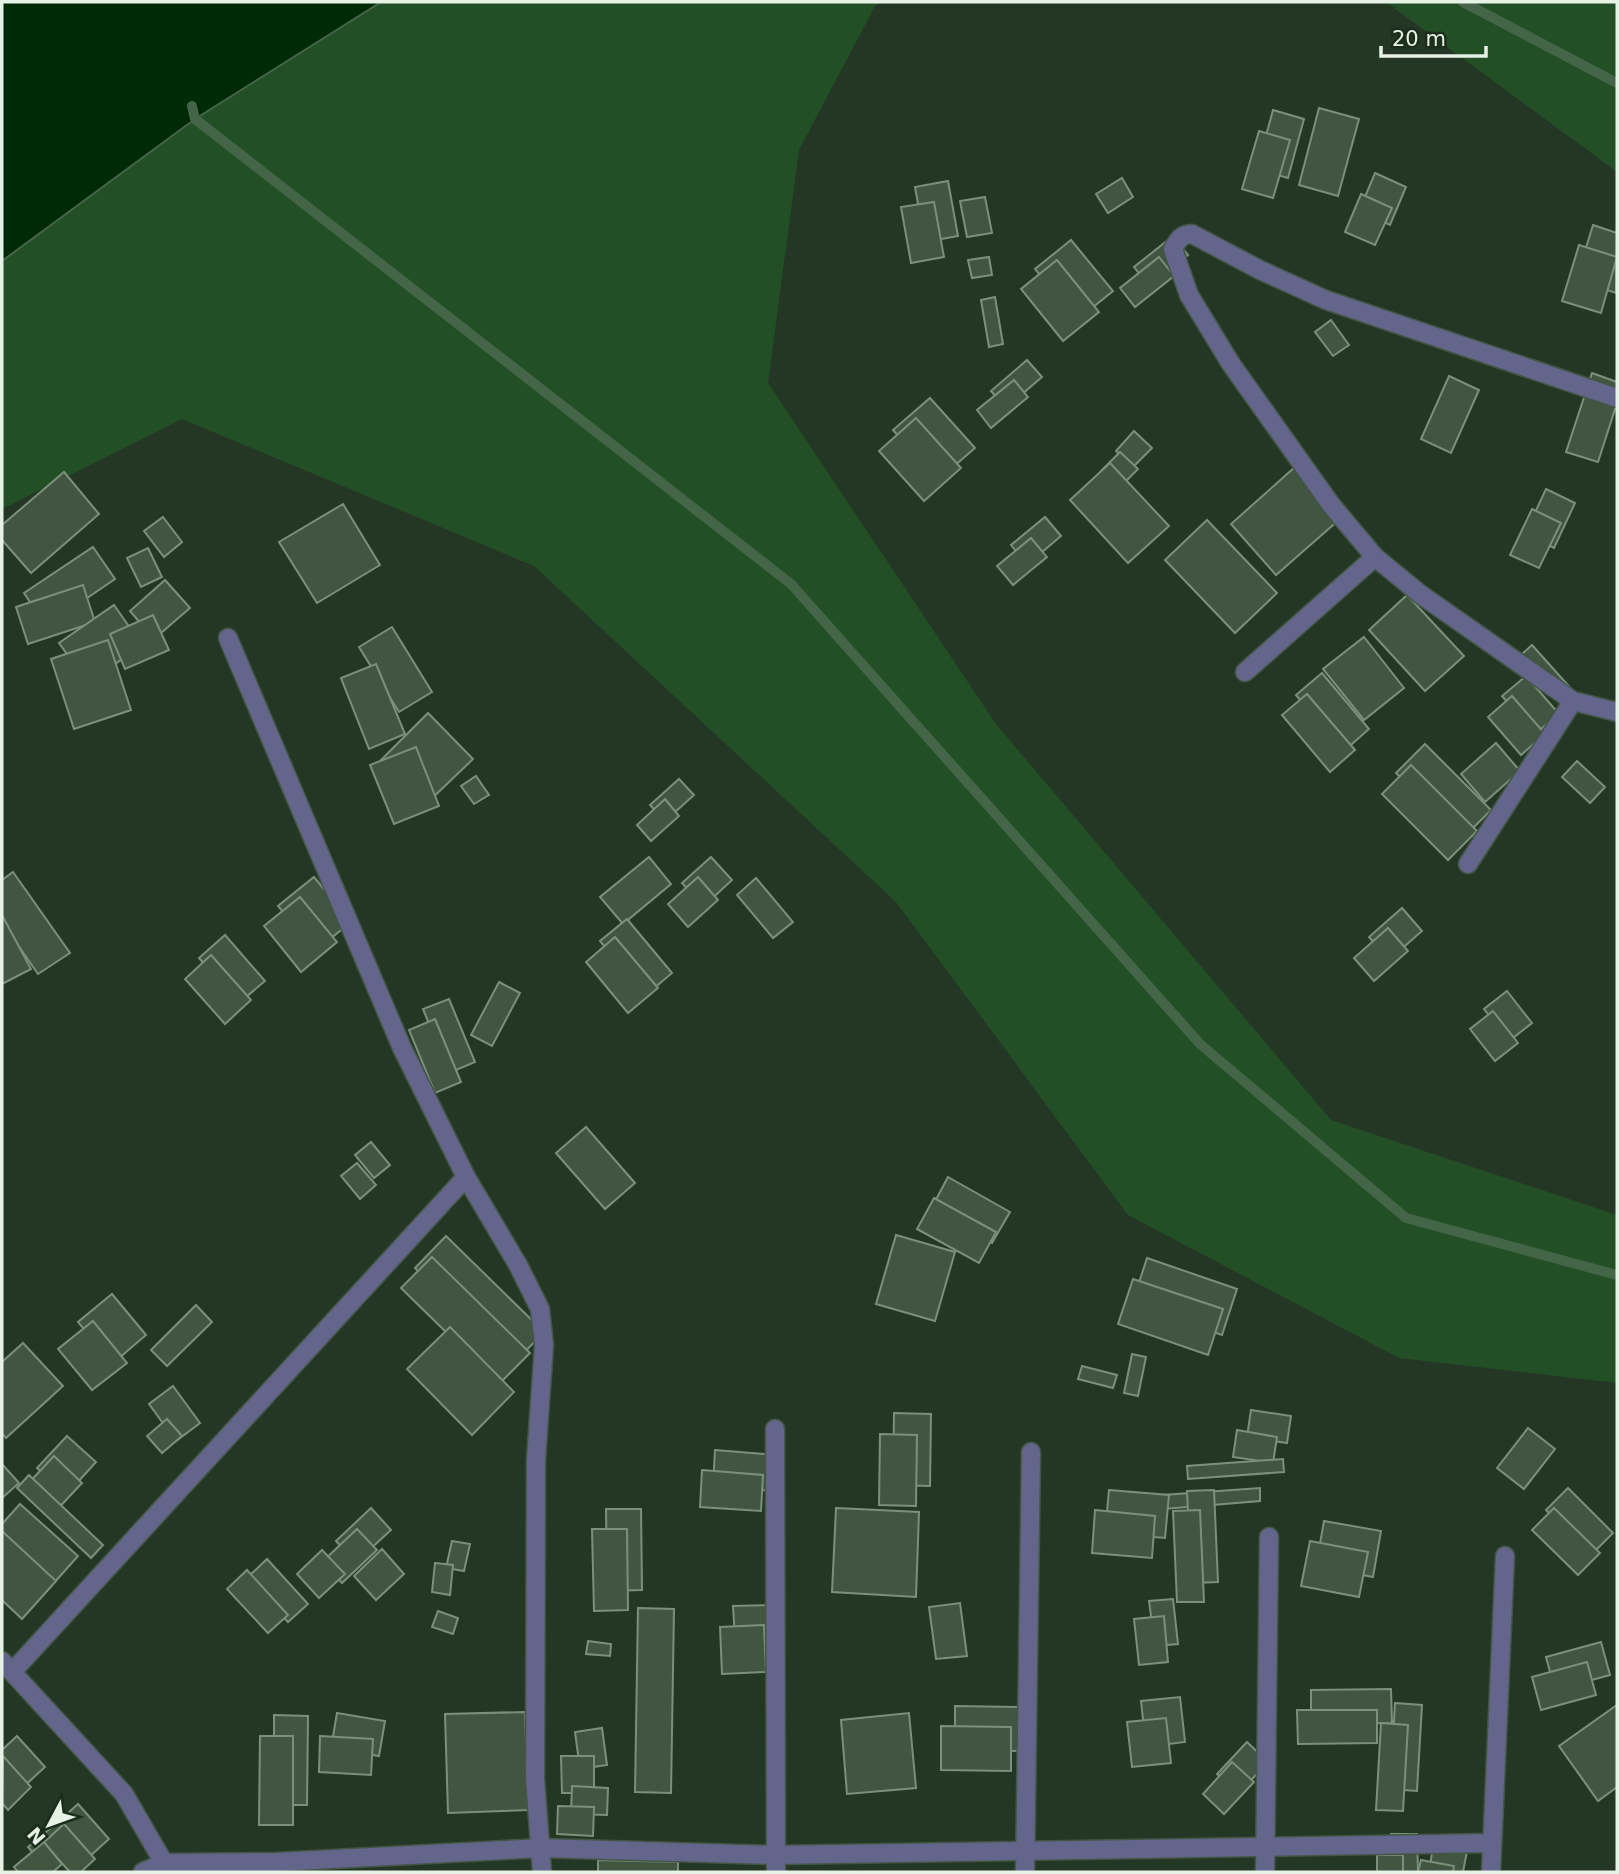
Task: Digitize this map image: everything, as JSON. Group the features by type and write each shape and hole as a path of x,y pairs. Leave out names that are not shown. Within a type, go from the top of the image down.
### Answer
{"street":[{"path":"1617,398 1326,300 1260,270 1192,234 1179,238 1173,249 1189,295 1246,386 1332,506 1375,557 1420,594 1573,701 1617,712"},
{"path":"1245,672 1375,557"},
{"path":"228,638 402,1048 466,1177 519,1265 540,1309 544,1345 536,1460 535,1779 542,1872"},
{"path":"1468,864 1573,701"},
{"path":"164,1863 124,1794 7,1666 466,1177"},
{"path":"775,1429 776,1863"},
{"path":"1025,1872 1031,1452"},
{"path":"1265,1872 1269,1536"},
{"path":"1491,1872 1506,1556"},
{"path":"143,1872 164,1863 277,1867 541,1848 776,1863 1025,1851 1491,1843"}],"shaded area":[{"path":"2,2 381,2 195,119 2,261"},
{"path":"381,2 884,2 875,6 799,150 768,383 996,724 1331,1120 1617,1215 1617,1383 1399,1358 1128,1215 896,902 534,566 182,419 2,509 2,261 195,119"},
{"path":"1386,2 1617,2 1617,172"}],"building":[{"path":"1319,108 1359,119 1338,196 1299,185"},
{"path":"1273,110 1304,119 1288,178 1257,169"},
{"path":"1259,131 1290,140 1273,198 1242,189"},
{"path":"1375,173 1406,187 1390,225 1359,211"},
{"path":"1122,178 1133,197 1108,213 1096,194"},
{"path":"948,181 958,236 925,242 915,187"},
{"path":"1361,194 1392,208 1375,245 1345,232"},
{"path":"985,197 992,233 967,237 960,201"},
{"path":"934,202 944,257 911,263 901,207"},
{"path":"1593,225 1617,233 1616,293 1576,280"},
{"path":"1173,236 1188,255 1149,286 1134,267"},
{"path":"1071,240 1113,291 1077,320 1035,269"},
{"path":"1579,245 1617,257 1601,313 1562,301"},
{"path":"989,257 992,275 972,278 968,260"},
{"path":"1159,257 1174,276 1135,307 1120,288"},
{"path":"1057,260 1099,312 1063,341 1021,289"},
{"path":"995,297 1003,344 989,347 981,300"},
{"path":"1331,320 1349,345 1333,356 1315,332"},
{"path":"1027,360 1042,377 1006,408 991,391"},
{"path":"1592,373 1617,382 1617,403 1598,462 1566,452"},
{"path":"1449,376 1479,390 1451,453 1421,439"},
{"path":"1014,380 1028,397 991,428 977,410"},
{"path":"930,398 975,448 938,480 893,430"},
{"path":"916,418 961,468 924,501 879,451"},
{"path":"1134,431 1152,448 1133,467 1116,451"},
{"path":"1120,452 1138,469 1119,488 1101,471"},
{"path":"1110,463 1169,526 1128,563 1070,500"},
{"path":"1295,467 1340,519 1276,575 1231,524"},
{"path":"64,472 99,514 31,573 2,540 2,525"},
{"path":"1546,489 1575,503 1554,548 1525,534"},
{"path":"343,504 380,565 317,603 279,542"},
{"path":"1532,509 1561,523 1539,568 1510,555"},
{"path":"163,517 182,542 164,557 144,531"},
{"path":"1045,517 1061,536 1027,565 1011,545"},
{"path":"1207,520 1277,593 1235,633 1165,560"},
{"path":"1031,538 1047,557 1013,585 997,566"},
{"path":"93,547 115,579 46,626 24,593"},
{"path":"148,548 162,577 141,587 127,558"},
{"path":"165,580 190,608 154,639 130,611"},
{"path":"83,585 95,622 28,644 16,607"},
{"path":"1407,595 1464,656 1425,691 1369,630"},
{"path":"114,605 142,645 88,683 59,643"},
{"path":"153,615 169,650 125,669 110,634"},
{"path":"392,627 432,692 399,712 359,647"},
{"path":"1364,637 1404,688 1364,720 1323,669"},
{"path":"108,640 131,710 74,729 51,659"},
{"path":"1532,645 1574,692 1521,655"},
{"path":"376,664 405,734 369,749 341,678"},
{"path":"1322,673 1369,729 1344,751 1296,695"},
{"path":"1526,676 1559,714 1535,734 1502,696"},
{"path":"1307,694 1355,750 1330,772 1282,715"},
{"path":"1512,696 1545,734 1521,755 1488,717"},
{"path":"428,713 473,759 425,805 381,760"},
{"path":"1496,743 1520,771 1485,802 1461,774"},
{"path":"1425,744 1491,810 1462,839 1396,773"},
{"path":"416,747 439,806 394,824 370,765"},
{"path":"1577,761 1605,787 1590,803 1562,777"},
{"path":"1411,765 1477,831 1448,860 1382,794"},
{"path":"476,776 489,795 474,804 461,786"},
{"path":"679,779 694,795 665,821 650,805"},
{"path":"665,799 679,816 651,841 637,825"},
{"path":"649,857 671,884 623,924 600,897"},
{"path":"711,857 732,880 703,907 682,883"},
{"path":"13,872 70,953 38,974 2,922 2,880"},
{"path":"314,877 351,922 315,951 278,906"},
{"path":"698,877 718,900 688,927 668,904"},
{"path":"756,878 793,922 773,938 737,895"},
{"path":"300,897 337,942 301,972 264,926"},
{"path":"1402,908 1422,931 1389,960 1369,937"},
{"path":"2,915 31,969 2,984"},
{"path":"627,919 672,973 645,996 600,941"},
{"path":"1388,928 1408,951 1374,981 1354,958"},
{"path":"225,935 265,981 239,1003 199,958"},
{"path":"615,937 658,988 628,1013 586,962"},
{"path":"211,955 251,1000 225,1024 185,979"},
{"path":"499,982 520,993 492,1046 471,1035"},
{"path":"1507,991 1532,1023 1509,1041 1484,1009"},
{"path":"449,999 475,1062 449,1073 423,1009"},
{"path":"1493,1011 1518,1043 1495,1061 1470,1029"},
{"path":"435,1019 461,1082 435,1093 409,1030"},
{"path":"586,1127 635,1183 605,1209 556,1153"},
{"path":"371,1142 390,1165 374,1178 355,1155"},
{"path":"357,1163 376,1185 360,1199 341,1176"},
{"path":"948,1177 1010,1212 992,1243 931,1209"},
{"path":"934,1198 996,1232 979,1263 917,1229"},
{"path":"896,1235 955,1252 935,1321 876,1304"},
{"path":"446,1236 544,1332 513,1364 415,1268"},
{"path":"432,1257 530,1353 499,1384 401,1288"},
{"path":"1147,1258 1237,1289 1222,1335 1132,1304"},
{"path":"1133,1279 1223,1309 1208,1355 1118,1324"},
{"path":"112,1294 146,1335 112,1364 78,1322"},
{"path":"196,1305 212,1322 167,1366 151,1350"},
{"path":"93,1321 127,1363 92,1390 58,1349"},
{"path":"450,1327 514,1392 472,1435 407,1369"},
{"path":"23,1343 63,1386 6,1438 2,1433 2,1362"},
{"path":"1132,1354 1146,1357 1138,1396 1124,1393"},
{"path":"1082,1366 1117,1375 1113,1388 1078,1379"},
{"path":"173,1386 200,1423 176,1441 149,1404"},
{"path":"1251,1410 1291,1416 1287,1443 1247,1437"},
{"path":"894,1413 931,1414 930,1486 893,1485"},
{"path":"167,1419 182,1436 162,1453 147,1436"},
{"path":"1528,1428 1555,1449 1524,1489 1497,1468"},
{"path":"1237,1430 1277,1437 1273,1463 1233,1457"},
{"path":"880,1434 917,1435 916,1506 879,1505"},
{"path":"67,1436 96,1462 66,1495 37,1468"},
{"path":"715,1450 777,1455 775,1491 713,1486"},
{"path":"54,1456 82,1483 52,1515 24,1488"},
{"path":"1283,1459 1284,1472 1188,1479 1187,1466"},
{"path":"2,1464 19,1483 2,1498"},
{"path":"702,1470 763,1475 761,1511 700,1507"},
{"path":"29,1475 103,1545 91,1558 17,1488"},
{"path":"1260,1488 1260,1501 1164,1509 1163,1495"},
{"path":"1568,1488 1613,1533 1591,1555 1546,1510"},
{"path":"1109,1490 1169,1495 1165,1538 1105,1533"},
{"path":"1214,1490 1218,1582 1191,1583 1187,1491"},
{"path":"20,1504 78,1556 44,1594 2,1556 2,1524"},
{"path":"371,1508 391,1530 356,1562 336,1541"},
{"path":"836,1508 919,1512 916,1597 832,1592"},
{"path":"1554,1508 1600,1553 1578,1575 1532,1530"},
{"path":"606,1509 641,1509 642,1590 607,1591"},
{"path":"1095,1510 1155,1516 1152,1558 1092,1553"},
{"path":"1200,1510 1204,1602 1177,1602 1173,1511"},
{"path":"1324,1521 1381,1531 1373,1577 1316,1566"},
{"path":"357,1529 377,1550 342,1583 322,1562"},
{"path":"592,1529 627,1529 628,1610 594,1611"},
{"path":"2,1531 56,1581 22,1619 2,1600"},
{"path":"452,1541 470,1544 464,1571 446,1568"},
{"path":"1310,1541 1368,1552 1359,1597 1301,1586"},
{"path":"382,1549 404,1574 376,1600 354,1576"},
{"path":"322,1550 345,1574 319,1598 297,1574"},
{"path":"267,1559 308,1604 288,1622 247,1578"},
{"path":"435,1563 453,1565 450,1595 432,1592"},
{"path":"247,1570 288,1615 268,1633 227,1589"},
{"path":"1173,1599 1178,1644 1155,1646 1149,1601"},
{"path":"960,1603 967,1656 936,1659 929,1607"},
{"path":"778,1605 780,1652 736,1654 733,1606"},
{"path":"638,1608 674,1609 671,1793 635,1792"},
{"path":"438,1611 458,1618 453,1634 432,1627"},
{"path":"1164,1616 1168,1662 1139,1665 1134,1619"},
{"path":"764,1625 766,1672 722,1674 720,1627"},
{"path":"588,1641 611,1644 610,1656 586,1654"},
{"path":"1601,1642 1610,1675 1555,1690 1546,1657"},
{"path":"1587,1662 1596,1695 1541,1710 1532,1677"},
{"path":"1391,1689 1392,1723 1311,1724 1311,1690"},
{"path":"1180,1697 1185,1742 1146,1747 1141,1701"},
{"path":"1395,1703 1422,1705 1417,1791 1390,1789"},
{"path":"1617,1705 1617,1787 1598,1801 1559,1746"},
{"path":"955,1706 1025,1707 1025,1751 955,1750"},
{"path":"1297,1710 1377,1710 1377,1743 1298,1744"},
{"path":"525,1712 528,1810 448,1813 445,1714"},
{"path":"337,1713 385,1721 379,1756 331,1748"},
{"path":"909,1713 916,1788 847,1794 841,1720"},
{"path":"274,1715 308,1716 307,1805 274,1805"},
{"path":"1166,1718 1171,1763 1132,1767 1127,1722"},
{"path":"1381,1723 1408,1725 1403,1811 1376,1810"},
{"path":"941,1726 1011,1727 1011,1771 941,1770"},
{"path":"602,1728 607,1765 580,1769 575,1732"},
{"path":"17,1736 45,1767 21,1789 2,1769 2,1750"},
{"path":"260,1736 293,1736 293,1825 259,1825"},
{"path":"320,1736 373,1739 371,1775 319,1772"},
{"path":"1247,1742 1268,1762 1238,1794 1217,1774"},
{"path":"3,1756 31,1787 8,1810 2,1803"},
{"path":"561,1756 594,1756 594,1793 562,1793"},
{"path":"1232,1762 1254,1782 1224,1814 1203,1794"},
{"path":"572,1786 608,1788 607,1815 571,1814"},
{"path":"78,1804 109,1839 89,1857 57,1823"},
{"path":"558,1806 594,1807 593,1836 557,1834"},
{"path":"58,1822 77,1844 47,1869 28,1847"},
{"path":"64,1824 95,1859 81,1872 70,1872 43,1843"},
{"path":"1391,1834 1417,1834 1418,1872 1392,1872"},
{"path":"1434,1840 1468,1846 1463,1872 1429,1872"},
{"path":"44,1842 62,1864 53,1872 18,1872 14,1867"},
{"path":"1377,1855 1403,1855 1403,1872 1377,1872"},
{"path":"598,1860 678,1862 678,1872 598,1872"},
{"path":"1421,1860 1454,1866 1453,1872 1418,1872"}],"waterway":[{"path":"1463,2 1617,83"},
{"path":"192,106 195,119 791,584 1200,1044 1406,1218 1617,1275"}]}
